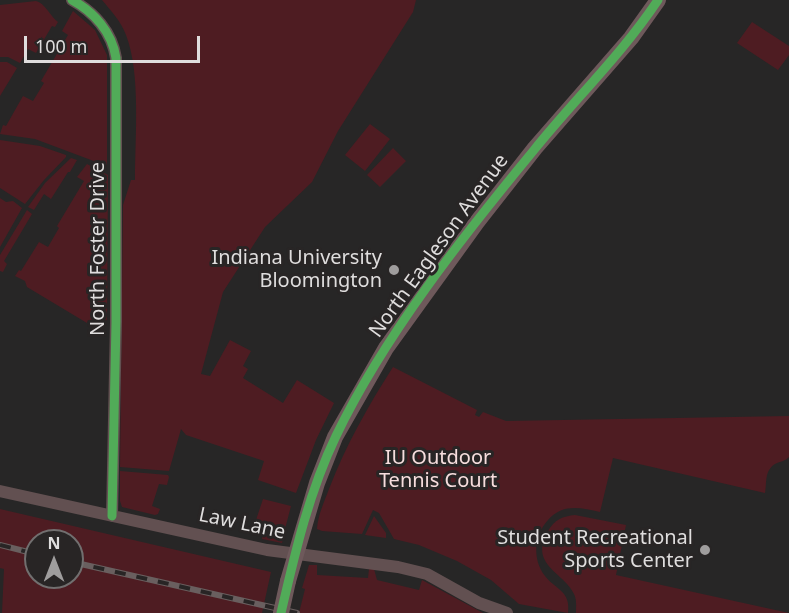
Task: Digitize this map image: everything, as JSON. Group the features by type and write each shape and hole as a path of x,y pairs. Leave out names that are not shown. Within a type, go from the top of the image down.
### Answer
{"street":[{"name":"North Foster Drive","path":"72,0 92,14 102,25 116,58 112,516"},
{"name":"North Eagleson Avenue","path":"280,613 317,483 335,437 386,348 477,222 535,148 635,33 658,0"},
{"name":"Law Lane","path":"0,491 295,554 371,562 427,574 479,603 507,613"}],"green space":[{"path":"102,0 416,0 413,12 338,131 312,182 265,227 223,292 201,374 210,376 230,340 251,351 243,366 248,369 243,378 283,403 297,380 334,403 316,440 296,493 258,480 264,461 186,435 181,429 169,471 120,467 123,205 131,180 135,180 135,87 131,50 126,35 119,21"},
{"path":"36,1 42,4 58,22 55,27 52,26 36,53 28,49 20,63 8,57 0,57 0,5"},
{"path":"73,11 95,30 107,55 107,166 35,139 0,134 3,125 6,126 23,96 33,101 44,83 41,81 68,35 62,31"},
{"path":"752,22 789,46 789,55 778,70 737,43"},
{"path":"0,62 7,62 17,68 0,96"},
{"path":"370,124 390,139 365,171 345,155"},
{"path":"0,140 40,146 66,155 25,204 0,188"},
{"path":"393,148 406,161 380,187 367,175"},
{"path":"71,158 77,160 51,199 44,194 34,210 28,207 45,183"},
{"path":"87,164 108,175 107,319 104,325 99,327 92,326 27,287 25,281 15,276 19,270 21,271 39,242 48,247 59,228 57,226 84,181 77,177"},
{"path":"0,198 6,202 13,201 22,208 0,247"},
{"path":"27,210 32,214 4,261 7,264 3,272 0,271 0,255"},
{"name":"IU Outdoor Tennis Court","path":"393,367 477,410 475,415 479,417 483,412 506,421 789,416 789,457 769,470 765,493 613,458 600,512 572,508 560,511 543,526 537,540 538,562 549,581 565,595 568,613 519,604 491,580 457,561 419,545 394,539 379,513 373,510 362,534 317,529 322,509 350,441"},
{"path":"120,471 168,475 167,485 159,484 152,506 160,509 158,514 122,507"},
{"path":"263,499 291,506 285,529 254,526"},
{"path":"0,509 271,572 262,613 2,613 4,569 0,568"},
{"path":"575,515 626,525 616,575 789,613 576,613 574,594 550,567 542,552 543,543 553,524"},
{"path":"374,516 386,533 386,538 365,535"},
{"path":"272,529 285,532 282,543 262,539 263,530"},
{"path":"309,565 317,565 317,575 368,578 369,569 374,569 377,580 419,590 422,580 483,613 299,613 305,589 302,588"}],"railway":[{"path":"0,545 24,551"},
{"path":"84,565 297,613"}],"cycle path":[{"path":"72,0 88,10 101,24 111,40 116,58 116,322 112,516"},
{"path":"281,613 297,545 326,457 377,361 426,288 480,217 629,39 658,0"}],"place":[{"name":"Indiana University Bloomington","path":"394,270"},
{"name":"Student Recreational Sports Center","path":"705,550"}]}
